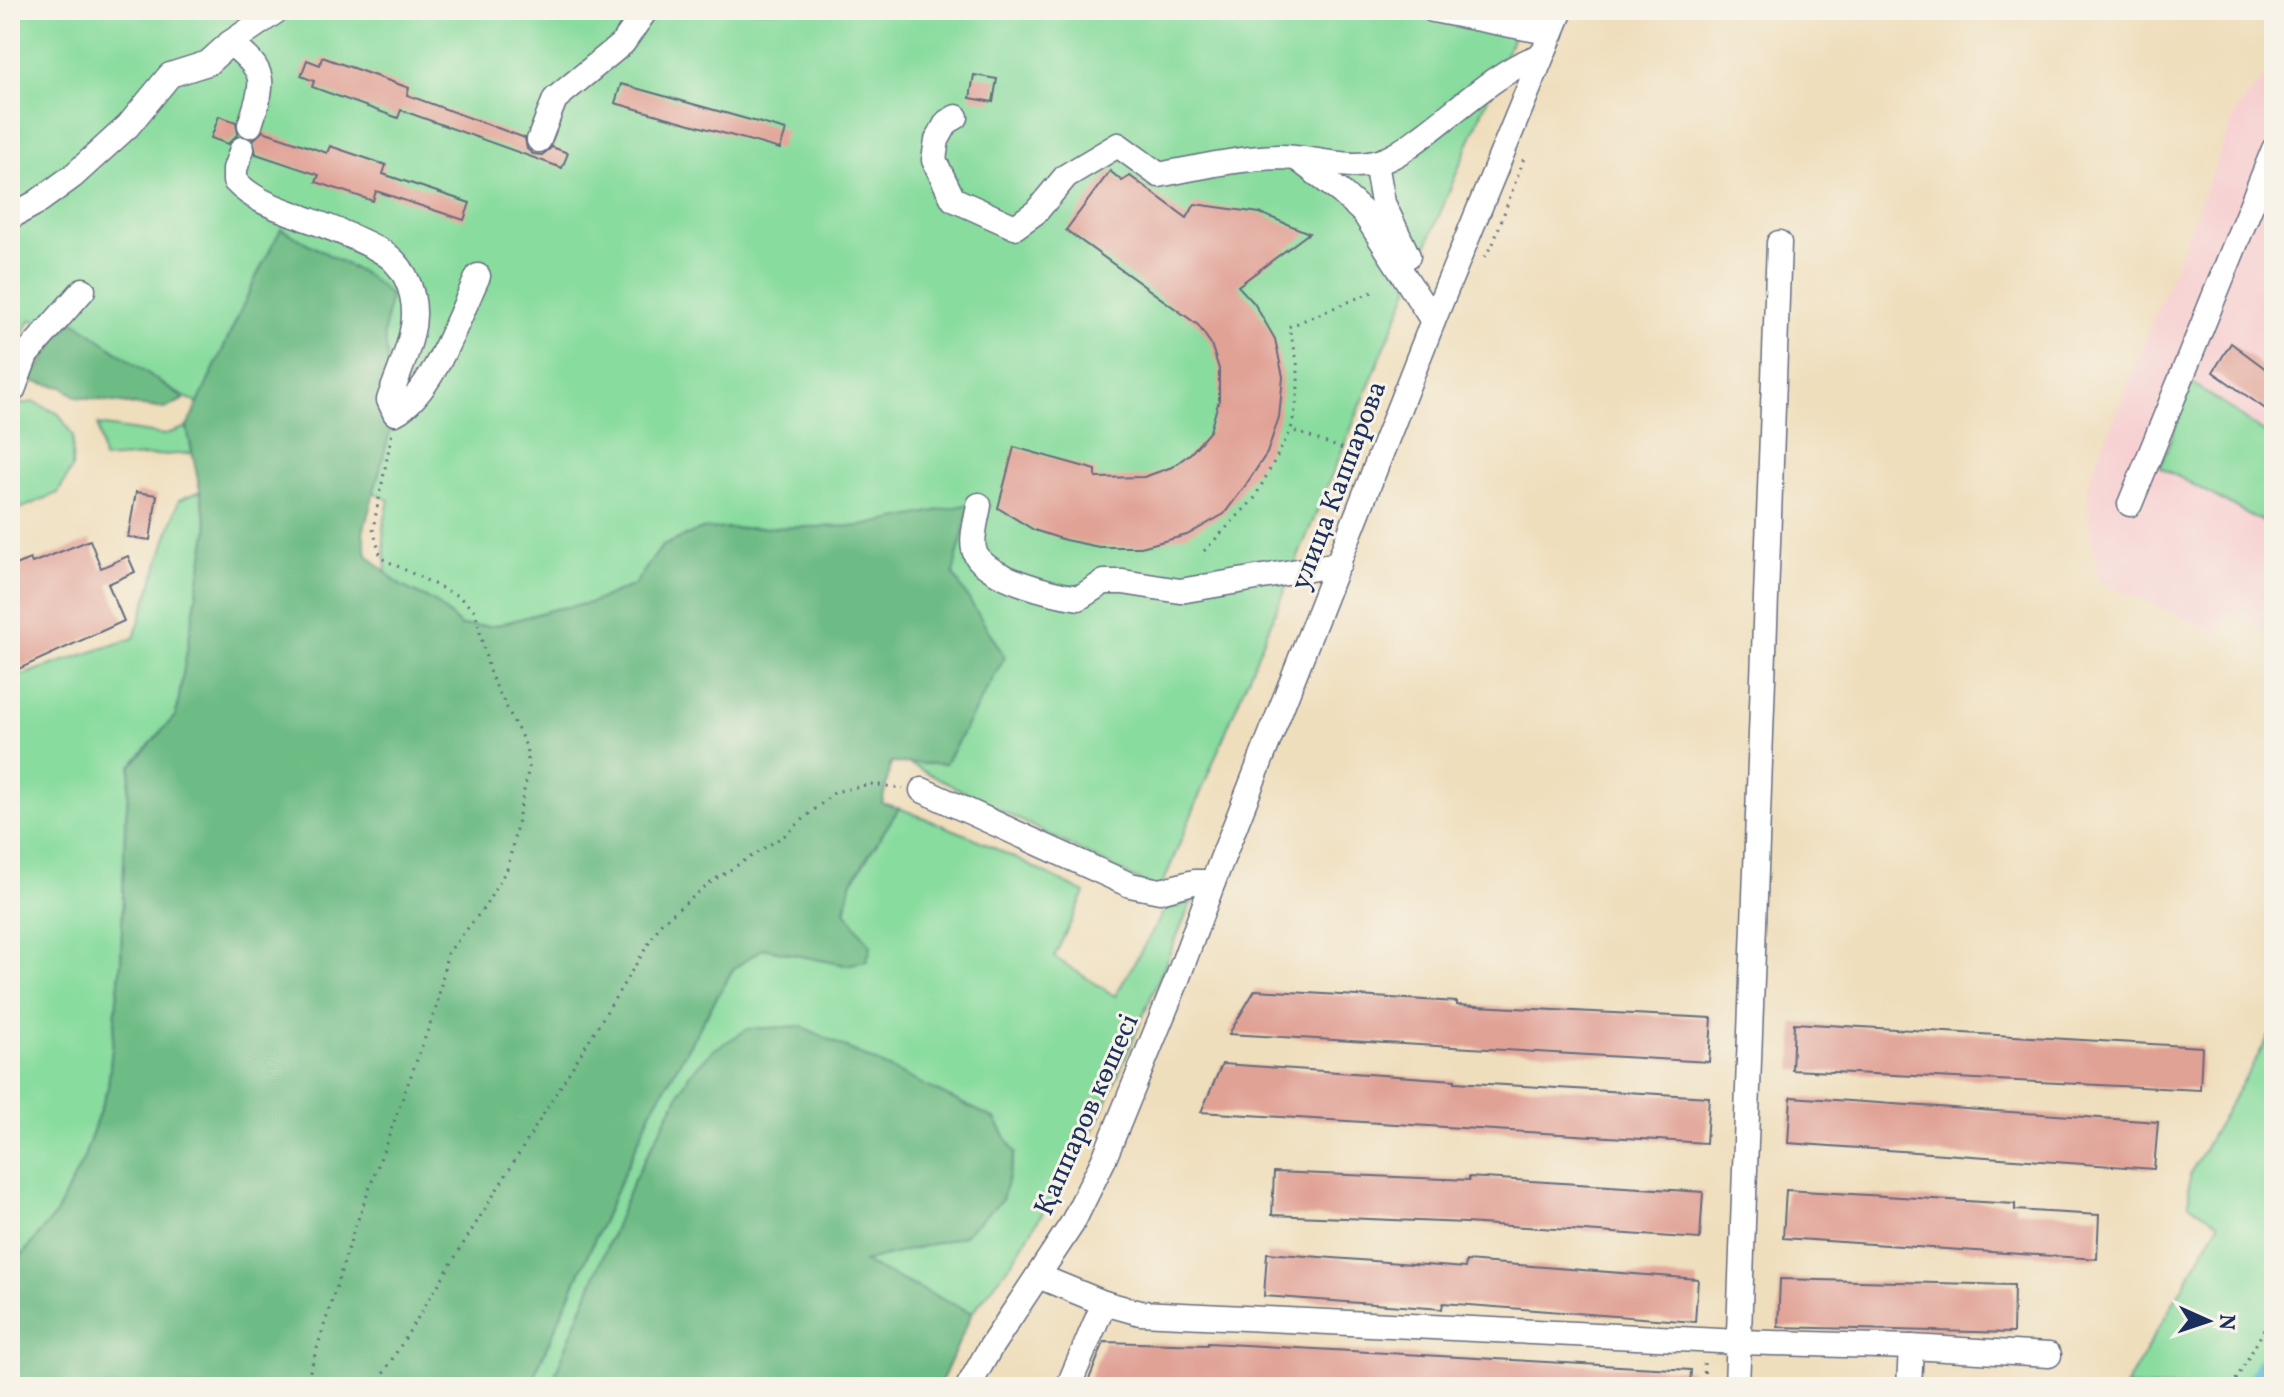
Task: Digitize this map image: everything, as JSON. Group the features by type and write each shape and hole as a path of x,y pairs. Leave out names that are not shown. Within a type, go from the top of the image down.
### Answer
{"street":[{"path":"10,217 36,203 73,176 128,126 170,75 208,63 230,43 278,10"},
{"path":"539,140 555,99 623,43 646,10"},
{"path":"1433,10 1552,33"},
{"name":"улица Каппарова","path":"1175,985 1436,313 1561,10"},
{"path":"230,43 254,61 262,82 250,125"},
{"path":"956,117 947,122 937,140 934,160 953,199 1015,227 1036,212 1066,176 1118,145 1159,175 1221,162 1283,157 1353,164 1376,163 1399,153 1512,69 1541,56"},
{"path":"242,149 235,169 235,181 247,194 350,236 393,259 407,280 414,302 412,334 389,400 395,413 409,406 426,385 478,276"},
{"path":"2130,504 2274,149"},
{"path":"1297,159 1364,213 1436,313"},
{"path":"1376,163 1383,203 1390,221 1436,313"},
{"path":"1737,1387 1779,243"},
{"path":"13,390 26,355 83,290"},
{"path":"979,505 973,546 977,556 988,567 1003,576 1079,598 1104,582 1180,591 1339,564"},
{"path":"922,790 1130,885 1160,891 1194,882 1213,882"},
{"name":"Қаппаров көшесі","path":"968,1387 990,1348 1072,1224 1104,1159 1175,985"},
{"path":"1038,1276 1104,1303 1140,1313 2049,1355"},
{"path":"1068,1387 1104,1303"},
{"path":"1909,1387 1911,1347"}],"path":[{"path":"1204,551 1254,499 1291,430 1301,387 1288,327 1377,290"},
{"path":"305,1387 353,1233 437,1005 447,954 484,908 508,867 529,767 526,746 490,674 475,611 458,596 381,558 373,529 395,413"},
{"path":"1291,430 1378,462"},
{"path":"375,1387 662,922 714,880 785,835 835,792 870,784 922,790"},
{"path":"2232,1387 2274,1312"}],"shaded area":[{"path":"2274,65 2274,634 2229,613 2221,634 2100,581 2089,529 2088,483 2237,110"}],"green space":[{"path":"10,10 1524,10 1160,891 592,603 555,609 494,626 461,626 435,602 401,586 386,573 383,528 389,500 31,319 21,337 10,343"},
{"path":"281,229 368,276 390,295 384,334 395,413 363,533 367,555 401,586 435,602 461,626 494,626 555,609 591,603 634,585 662,546 702,529 861,526 970,504 953,574 1005,657 945,764 891,763 882,803 899,808 851,883 845,911 871,946 867,961 845,965 763,948 733,969 651,1112 529,1387 10,1387 10,1261 19,1259 56,1214 83,1160 108,1087 121,962 125,827 131,766 176,715 208,528 187,427"},
{"path":"73,320 184,399 165,409 77,397 62,387 30,381"},
{"path":"2192,383 2274,439 2274,528 2160,467"},
{"path":"34,402 59,414 73,436 72,468 58,493 10,513 10,406"},
{"path":"98,425 164,435 187,427 192,453 103,459"},
{"path":"200,491 208,528 176,715 131,766 125,827 121,961 108,1087 83,1160 56,1214 19,1259 10,1261 10,679 134,638 179,500"},
{"path":"899,808 972,837 1085,893 1054,957 1115,996 1165,910 1192,901 1097,1124 1013,1261 972,1313 862,1262 963,1236 995,1119 801,1027 689,1075 633,1182 550,1387 529,1387 651,1112 733,969 763,948 845,965 871,946 845,912 851,883"},
{"path":"801,1026 995,1119 1015,1153 1002,1200 963,1236 863,1262 972,1313 939,1387 550,1387 633,1182 689,1075 712,1051 748,1029"},
{"path":"2274,1028 2274,1387 2125,1387 2219,1223 2189,1204 2189,1175"}],"building":[{"path":"322,57 409,88 407,95 525,138 527,149 533,154 542,155 552,147 568,153 562,168 401,110 398,118 312,87 314,81 301,76 307,60 320,65"},
{"path":"974,75 997,79 993,102 970,98"},
{"path":"621,84 786,130 780,149 615,103"},
{"path":"219,116 236,122 238,134 228,144 211,138"},
{"path":"263,131 327,153 330,146 386,165 383,174 470,203 464,220 376,191 373,201 316,182 319,175 256,154 253,140"},
{"path":"1110,171 1122,181 1130,176 1187,218 1195,204 1260,213 1309,233 1238,286 1254,303 1275,339 1283,377 1279,417 1267,453 1224,514 1187,535 1141,547 1099,547 1065,540 1034,530 998,508 1014,447 1096,470 1096,478 1144,477 1172,467 1191,453 1210,431 1219,400 1219,369 1211,344 1198,325 1066,230"},
{"path":"2231,343 2274,375 2274,415 2213,372"},
{"path":"136,492 157,495 150,540 128,537"},
{"path":"90,540 101,568 128,556 135,572 108,584 124,621 10,673 10,567 30,559 32,563"},
{"path":"1255,990 1457,1002 1457,1005 1712,1018 1709,1062 1229,1034"},
{"path":"1794,1023 2202,1047 2200,1090 1792,1070"},
{"path":"1222,1064 1709,1097 1706,1143 1201,1112"},
{"path":"1791,1097 2158,1122 2154,1169 1788,1143"},
{"path":"1274,1172 1469,1180 1469,1177 1703,1192 1700,1239 1466,1223 1272,1215"},
{"path":"1786,1190 2015,1204 2015,1210 2099,1215 2097,1259 1783,1238"},
{"path":"1267,1253 1465,1268 1466,1261 1698,1279 1695,1322 1443,1303 1442,1309 1264,1296"},
{"path":"1780,1279 2014,1285 2013,1333 1778,1327"},
{"path":"1104,1342 1208,1343 1691,1370 1690,1387 1205,1387 1088,1382"}],"waterway":[{"path":"2260,1387 2274,1363"}]}
